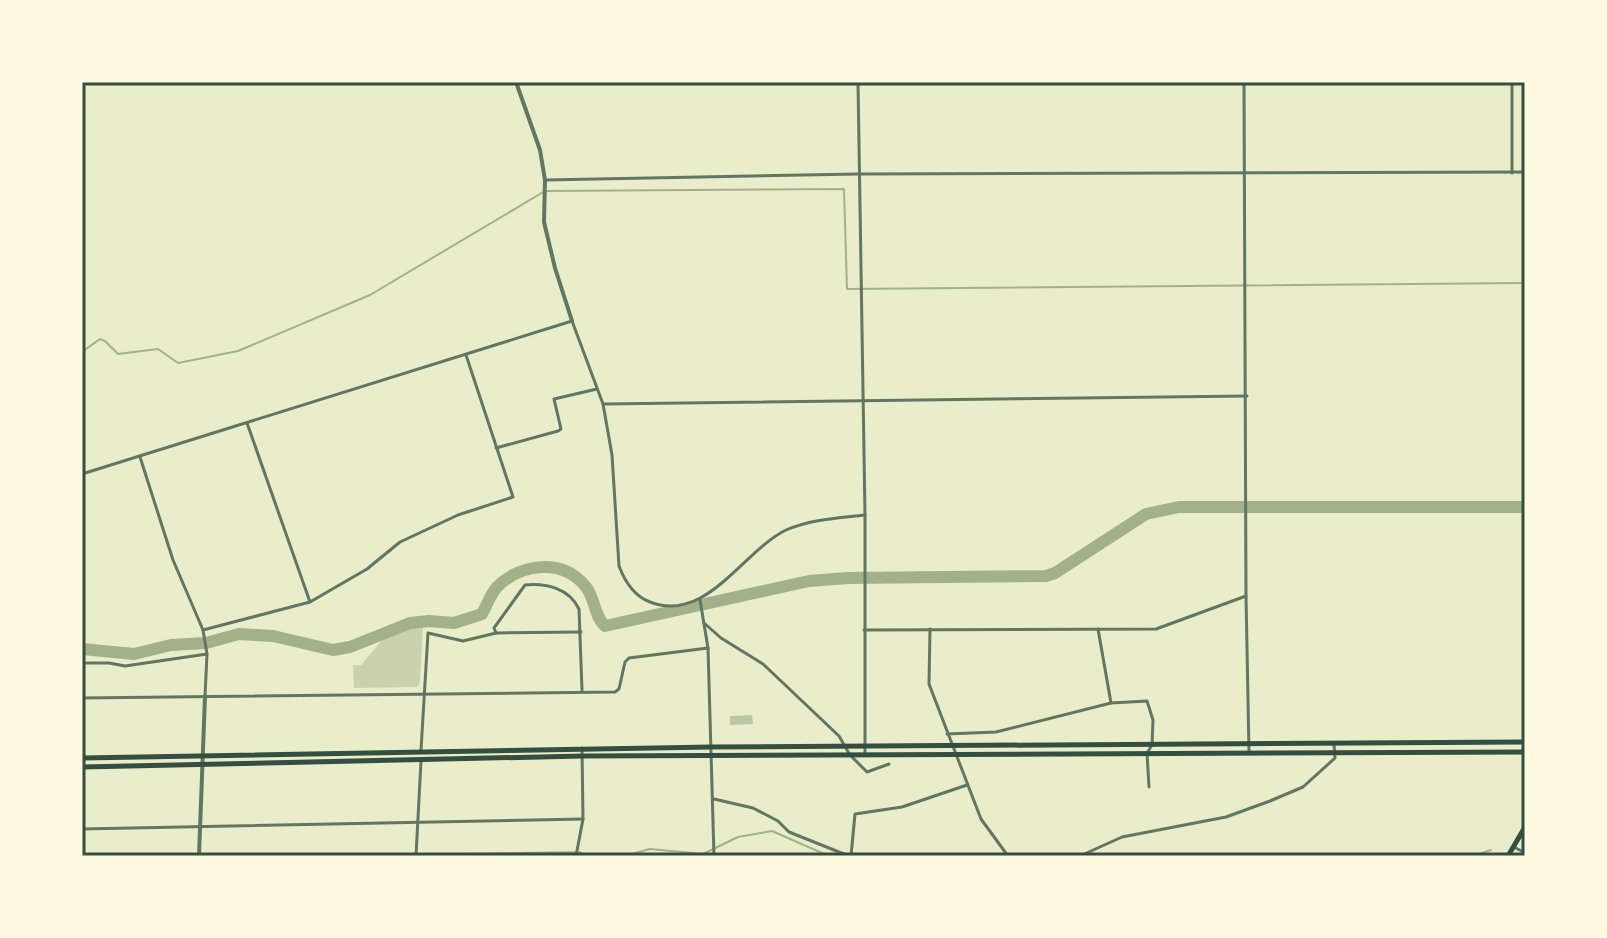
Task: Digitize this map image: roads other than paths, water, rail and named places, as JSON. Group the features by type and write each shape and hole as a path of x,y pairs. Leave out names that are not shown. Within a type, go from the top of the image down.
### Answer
{"main road":[{"path":"82,758 582,748 1525,742"},
{"path":"82,767 583,756 1525,752"},
{"path":"1508,856 1525,827"}],"street":[{"path":"516,82 536,134 545,180 544,222 555,268 603,404 612,455 619,566 634,592 653,603 677,606 700,600 784,531 816,521 865,515"},
{"path":"858,82 865,515 865,755"},
{"path":"1244,82 1249,752"},
{"path":"1512,82 1512,173"},
{"path":"545,180 858,174 1525,172"},
{"path":"82,474 572,321"},
{"path":"203,630 310,602 367,569 400,542 458,515 513,497 466,355"},
{"path":"496,448 558,431 561,429 554,399 597,389"},
{"path":"603,404 1247,396"},
{"path":"247,423 310,602"},
{"path":"140,457 173,560 203,630 207,654 199,856"},
{"path":"496,633 494,628 500,617 525,585 542,583 565,592 577,603 582,692"},
{"path":"864,630 1156,629 1246,596"},
{"path":"700,600 708,648 714,856"},
{"path":"704,623 721,638 763,664 839,736 850,755 867,772 889,764"},
{"path":"930,629 929,684 981,819 1008,856"},
{"path":"1098,629 1111,703"},
{"path":"416,856 428,633 463,641 496,633 581,632"},
{"path":"82,698 618,691 625,662 629,658 708,648"},
{"path":"82,663 134,666 207,654"},
{"path":"947,734 996,732 1111,703 1147,701 1153,720 1152,745 1147,753 1149,787"},
{"path":"1080,856 1122,837 1226,817 1303,787 1335,758 1334,744"},
{"path":"576,856 583,819 582,748"},
{"path":"714,799 753,808 778,821 789,832 850,856 855,814 902,807 967,785"},
{"path":"82,829 583,819"},
{"path":"1514,846 1525,853"}],"waterway":[{"path":"82,352 100,339 118,354 158,349 178,363 238,351 370,295 545,191 844,189 847,289 1525,283"},
{"path":"82,649 134,654 171,645 206,643 239,634 273,636 333,650 350,647 410,623 454,623 482,614 497,587 507,579 542,567 566,571 577,578 589,591 605,626 809,581 1046,576 1146,514 1179,507 1525,507"},
{"path":"624,856 650,849 703,854 738,837 772,831 829,856"},
{"path":"1473,856 1491,850"},
{"path":"335,856 580,852 587,856"}]}
